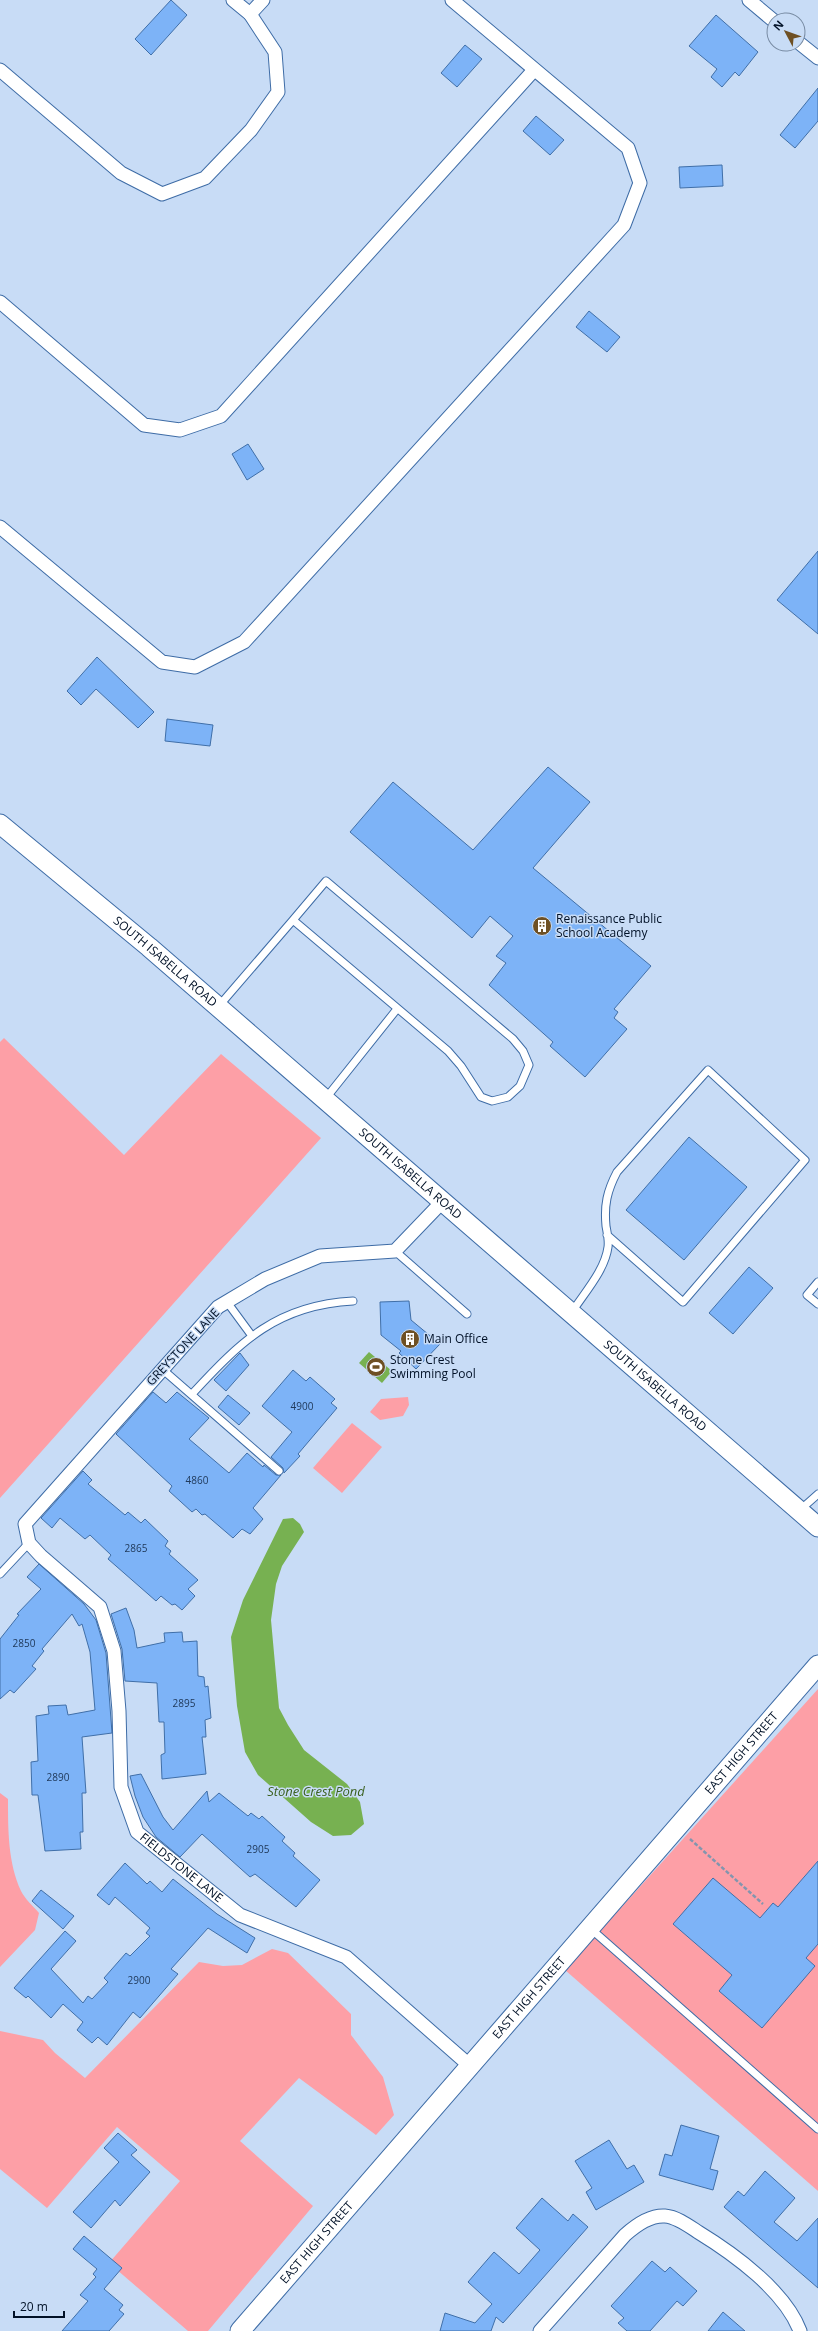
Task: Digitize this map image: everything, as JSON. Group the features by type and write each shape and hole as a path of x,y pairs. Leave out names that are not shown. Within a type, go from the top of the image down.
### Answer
{"main road":[{"name":"SOUTH ISABELLA ROAD","path":"0,824 218,1007 818,1527"},
{"name":"EAST HIGH STREET","path":"240,2331 468,2065 818,1665"}],"street":[{"path":"0,70 121,173 162,194 205,178 251,130 278,92 275,52 250,14 233,0"},
{"path":"250,14 263,0"},
{"path":"0,527 162,662 195,667 244,642 624,225 640,183 628,148 452,0"},
{"path":"749,0 766,14"},
{"path":"806,48 818,58"},
{"path":"0,302 144,425 180,430 221,416 534,70"},
{"path":"395,1251 442,1202"},
{"name":"GREYSTONE LANE","path":"25,1524 218,1307 265,1279 320,1256 395,1251"},
{"name":"FIELDSTONE LANE","path":"25,1524 29,1542 40,1556 100,1607 114,1651 119,1711 121,1787 137,1832 240,1915 346,1957 468,2065"},
{"path":"540,2331 624,2234 650,2218 666,2216 678,2220 726,2250 784,2303 796,2321 800,2331"}],"lane":[{"path":"218,1007 326,881 513,1039 523,1051 529,1065 520,1086 508,1097 492,1100 481,1097 461,1066 448,1051 293,920"},
{"path":"325,1100 397,1009"},
{"path":"571,1314 605,1262 608,1246 607,1235 605,1201 608,1189 617,1172 708,1070 805,1160 683,1302 607,1235"},
{"path":"395,1251 466,1314"},
{"path":"818,1282 807,1295 818,1304"},
{"path":"192,1394 222,1362 252,1336 274,1322 302,1309 332,1302 353,1301"},
{"path":"228,1302 252,1336"},
{"path":"162,1369 279,1471"},
{"path":"799,1511 818,1494"},
{"path":"0,1574 29,1542"},
{"path":"589,1927 818,2129"}],"path":[{"path":"676,1827 763,1904"}],"shaded area":[{"path":"4,1038 124,1155 221,1054 321,1138 0,1498 0,1042"},
{"path":"408,1397 409,1405 403,1416 380,1420 370,1412 381,1399"},
{"path":"352,1423 382,1447 342,1493 313,1468"},
{"path":"818,1689 818,2191 565,1970"},
{"path":"0,1793 8,1799 8,1823 13,1869 21,1891 39,1913 35,1930 0,1967"},
{"path":"272,1949 288,1953 351,2014 351,2035 383,2077 394,2115 376,2135 299,2078 240,2141 313,2206 208,2331 188,2331 109,2263 180,2181 117,2127 47,2208 0,2169 0,2031 43,2040 55,2053 85,2078 199,1962 223,1966 242,1965"}],"water":[{"name":"Stone Crest Swimming Pool","path":"369,1352 392,1371 382,1383 359,1363"},
{"name":"Stone Crest Pond","path":"293,1518 300,1524 304,1532 282,1566 276,1584 271,1620 279,1708 304,1750 347,1784 360,1802 364,1824 351,1835 333,1836 311,1822 258,1775 245,1752 237,1706 231,1637 243,1600 283,1519"}],"building":[{"path":"171,0 187,15 151,55 135,39"},
{"path":"716,15 758,52 739,76 735,72 722,87 711,77 717,69 689,46"},
{"path":"465,45 482,59 457,87 441,73"},
{"path":"818,88 818,121 795,148 780,135"},
{"path":"536,116 564,140 550,155 523,131"},
{"path":"722,165 723,186 680,188 679,167"},
{"path":"589,311 620,337 607,352 576,327"},
{"path":"248,444 264,469 247,480 232,454"},
{"path":"818,551 818,634 777,600"},
{"path":"97,657 154,712 138,728 96,689 81,705 67,691"},
{"path":"167,719 213,725 210,746 165,741"},
{"name":"Renaissance Public School Academy","path":"548,767 590,802 533,868 651,966 614,1009 618,1012 614,1018 627,1029 585,1077 550,1046 553,1042 489,985 506,963 496,956 513,936 490,916 472,938 350,832 393,782 473,850"},
{"path":"689,1137 747,1187 684,1260 626,1210"},
{"path":"749,1267 773,1288 733,1334 709,1313"},
{"name":"Main Office","path":"409,1301 411,1320 440,1344 416,1369 399,1353 401,1351 381,1335 380,1302"},
{"path":"240,1353 249,1365 226,1391 214,1380"},
{"path":"293,1370 306,1381 310,1377 335,1399 331,1403 337,1408 298,1454 300,1456 284,1473 283,1468 271,1457 292,1432 262,1406"},
{"path":"153,1392 166,1403 177,1392 209,1418 189,1439 229,1473 247,1453 263,1467 264,1465 276,1475 281,1475 253,1508 263,1519 250,1534 242,1529 233,1538 205,1514 202,1515 196,1509 192,1512 169,1491 172,1486 116,1434"},
{"path":"228,1395 250,1413 239,1425 218,1407"},
{"path":"83,1471 92,1480 88,1484 125,1515 128,1512 141,1523 145,1519 168,1541 165,1546 171,1551 169,1554 198,1580 188,1589 195,1596 182,1610 175,1604 172,1605 161,1596 156,1601 108,1559 111,1555 90,1535 85,1539 60,1518 52,1528 41,1518"},
{"path":"39,1564 84,1604 96,1620 106,1653 112,1733 82,1737 86,1793 82,1793 83,1832 80,1832 81,1849 45,1851 38,1795 32,1795 31,1762 38,1761 36,1716 49,1714 48,1706 66,1705 68,1715 95,1710 90,1652 82,1624 79,1626 72,1614 42,1649 44,1651 32,1666 36,1669 14,1693 10,1690 0,1699 0,1639 19,1615 17,1614 41,1589 27,1577"},
{"path":"126,1608 134,1630 137,1648 165,1642 164,1633 182,1632 183,1642 197,1641 198,1676 204,1677 205,1687 208,1686 211,1718 205,1720 206,1737 202,1737 206,1774 162,1779 161,1755 165,1753 164,1722 159,1722 157,1683 125,1681 122,1649 111,1614"},
{"path":"141,1774 163,1817 173,1830 207,1791 209,1802 219,1793 248,1816 251,1813 259,1819 262,1816 285,1837 282,1841 295,1853 293,1856 320,1880 296,1907 255,1874 250,1877 202,1834 180,1857 156,1837 143,1817 135,1796 130,1776"},
{"path":"818,1861 818,1944 806,1958 815,1966 762,2028 719,1991 732,1975 673,1924 713,1878 760,1918 773,1903 778,1907"},
{"path":"125,1863 147,1884 150,1881 162,1892 173,1879 217,1914 255,1938 247,1953 208,1928 171,1969 178,1974 140,2018 133,2012 107,2045 98,2037 92,2043 77,2030 83,2022 63,2004 51,2018 28,1996 26,1998 14,1988 65,1931 76,1941 51,1969 83,2003 88,1996 92,1999 108,1982 104,1978 126,1953 130,1956 150,1936 146,1933 150,1928 115,1897 109,1905 97,1895"},
{"path":"41,1890 74,1916 63,1929 32,1901"},
{"path":"681,2125 719,2136 710,2169 718,2171 713,2190 659,2175 665,2154 672,2156"},
{"path":"118,2133 137,2150 131,2155 150,2172 120,2206 115,2200 91,2228 73,2212 119,2162 104,2148"},
{"path":"609,2140 627,2169 634,2165 644,2182 596,2210 586,2192 592,2188 575,2161"},
{"path":"765,2171 795,2198 774,2222 797,2241 818,2218 818,2288 724,2207 738,2191 744,2196"},
{"path":"542,2198 568,2221 573,2214 588,2227 503,2323 496,2317 491,2331 440,2331 445,2313 475,2323 492,2304 468,2282 494,2252 519,2274 540,2250 516,2228"},
{"path":"84,2236 122,2268 104,2289 123,2305 119,2310 124,2314 109,2331 62,2331 88,2301 80,2295 96,2277 93,2274 97,2269 73,2249"},
{"path":"652,2261 665,2272 670,2267 697,2291 683,2306 677,2301 650,2331 627,2331 618,2323 624,2318 611,2306"},
{"path":"723,2312 745,2331 708,2331"}],"place":[{"name":"Renaissance Public School Academy","path":"542,926"},
{"name":"Main Office","path":"410,1339"},
{"name":"Stone Crest Swimming Pool","path":"376,1367"}]}
